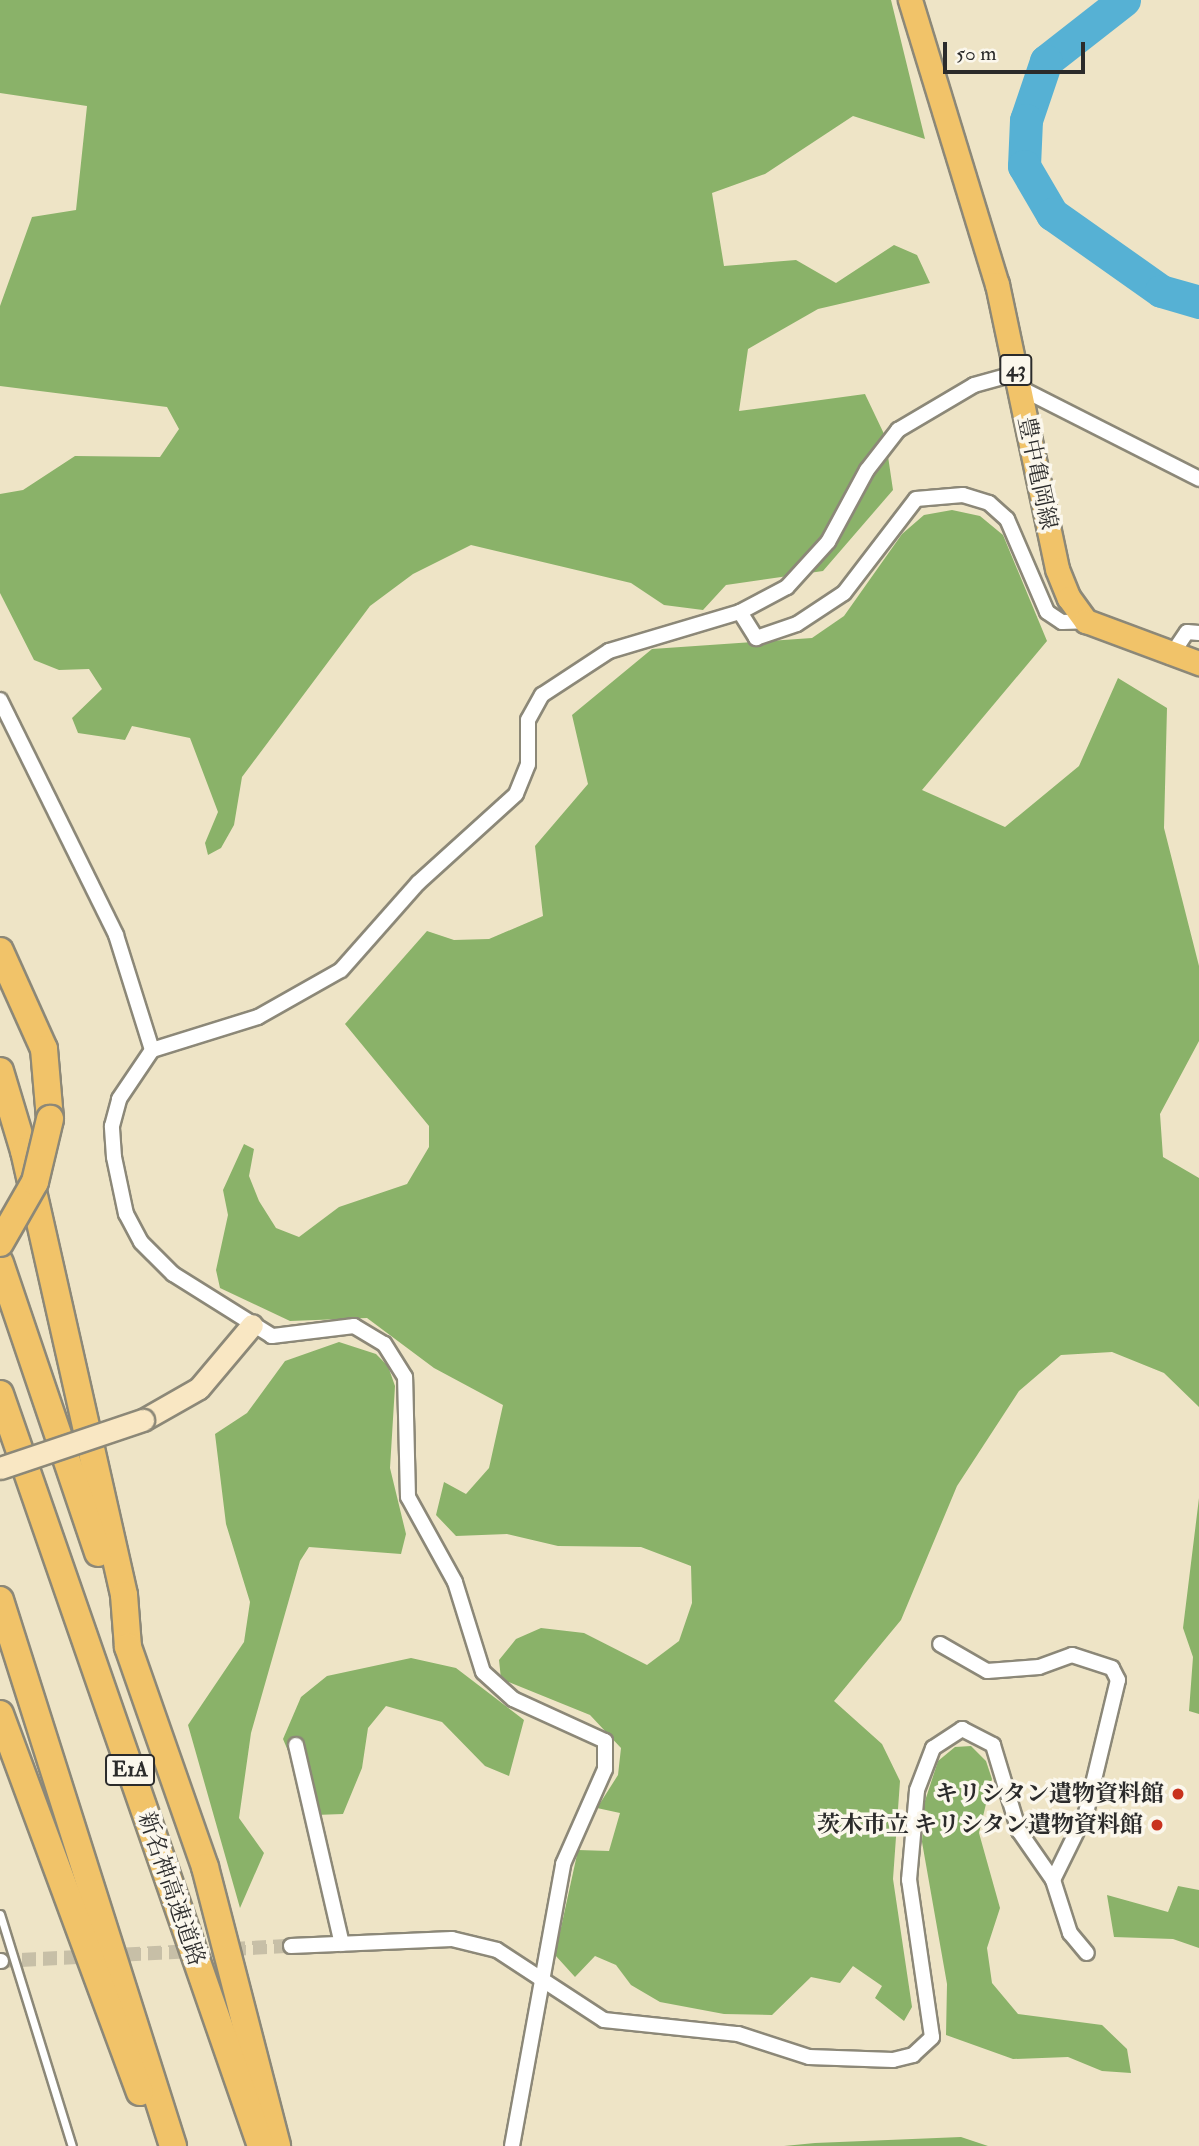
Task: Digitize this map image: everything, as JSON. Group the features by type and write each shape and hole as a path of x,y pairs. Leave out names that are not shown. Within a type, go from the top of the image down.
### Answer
{"highway":[{"path":"0,951 44,1049 50,1119 35,1182 0,1242"},
{"path":"0,1071 24,1151 124,1595 128,1647"},
{"path":"0,1263 128,1647 205,1867 277,2146"},
{"name":"新名神高速道路","path":"0,1394 261,2146"},
{"path":"0,1600 173,2146"},
{"path":"0,1714 160,2146"}],"main road":[{"name":"豊中亀岡線","path":"916,4 998,284 1057,569 1086,621"},
{"path":"1086,621 1170,657 1199,663"}],"street":[{"path":"512,2146 563,1864 605,1769 605,1741 513,1699 483,1672 455,1582 408,1497 405,1377 384,1343 354,1326 290,1339 252,1325 156,1261 126,1214 112,1126 119,1099 152,1050 258,1017 341,970 418,883 516,794 528,764 528,720 542,695 566,676 609,651 740,612 787,587 828,542 867,470 898,430 974,385 1018,380 1199,479"},
{"path":"740,612 756,638 797,624 844,593 916,499 963,495 989,503 1007,519 1047,612 1062,622 1086,621"},
{"path":"1170,657 1186,632 1199,633"},
{"path":"0,700 116,935 152,1050"},
{"path":"0,1468 143,1420 199,1388 252,1325"},
{"path":"940,1644 1000,1674 1072,1655 1101,1661 1116,1674 1086,1813 1053,1880"},
{"path":"291,1946 452,1940 498,1950 542,1976 604,2020 738,2034 809,2057 893,2060 914,2054 932,2037 932,2013 909,1880 917,1790 933,1748 962,1728 993,1745 1019,1831 1053,1880 1070,1933 1087,1953"},
{"path":"296,1745 342,1944"}],"lane":[{"path":"0,1914 72,2146"}],"green space":[{"path":"0,0 891,0 925,139 853,116 765,174 712,193 724,266 796,260 836,283 894,245 917,255 930,283 818,309 748,349 739,411 865,394 885,436 893,490 823,571 726,585 703,610 664,605 631,583 471,545 413,574 370,606 242,777 234,825 221,848 208,855 205,843 218,812 190,738 132,726 125,740 78,733 72,718 102,689 89,669 59,670 34,660 0,593 0,494 23,490 75,456 160,457 179,429 167,407 0,386 0,306 32,217 76,210 87,106 0,93"},
{"path":"952,510 980,516 1003,535 1047,641 922,790 1005,827 1079,766 1118,678 1167,708 1164,828 1199,966 1199,1041 1160,1114 1163,1157 1199,1178 1199,1407 1164,1373 1112,1352 1061,1355 1019,1391 957,1486 901,1620 834,1701 882,1744 900,1781 893,1879 912,2007 904,2021 875,1998 882,1986 853,1966 840,1983 811,1977 772,2015 724,2014 660,2002 631,1985 616,1965 595,1956 575,1977 555,1955 578,1850 609,1851 620,1813 597,1808 618,1775 621,1748 590,1715 501,1679 499,1660 516,1639 541,1628 584,1633 647,1665 679,1641 692,1603 691,1566 641,1547 558,1546 507,1534 456,1536 436,1515 444,1482 466,1494 489,1468 503,1405 434,1368 367,1318 290,1321 220,1288 216,1270 228,1215 223,1190 244,1144 254,1149 249,1176 259,1201 276,1228 299,1237 339,1207 407,1184 429,1147 429,1126 345,1024 427,931 454,940 489,939 543,916 535,846 588,784 572,715 652,649 812,638 844,616 902,534 924,515"},
{"path":"339,1342 376,1354 388,1366 395,1386 390,1468 406,1534 401,1554 309,1547 300,1561 251,1733 239,1818 264,1853 240,1908 188,1725 244,1642 250,1602 226,1524 215,1434 247,1413 285,1361"},
{"path":"1199,1498 1199,1714 1189,1711 1193,1657 1183,1628"},
{"path":"411,1658 456,1668 524,1720 509,1776 485,1766 442,1722 386,1706 368,1728 362,1768 343,1814 315,1815 283,1739 301,1697 327,1676"},
{"path":"971,1746 986,1761 992,1779 979,1833 1000,1908 987,1948 992,1983 1018,2014 1102,2025 1127,2049 1131,2073 1102,2071 1068,2057 1013,2059 946,2035 947,1984 922,1842 924,1804 938,1761 955,1747"},
{"path":"1178,1886 1199,1890 1199,1948 1173,1939 1114,1937 1107,1895 1168,1912"},
{"path":"961,2137 988,2146 784,2146 815,2143"}],"waterway":[{"path":"1124,0 1046,61 1026,120 1024,166 1052,214 1161,291 1199,302"}],"tunnel":[{"path":"1,1961 291,1946"}],"place":[{"name":"キリシタン遺物資料館","path":"1178,1794"},
{"name":"茨木市立 キリシタン遺物資料館","path":"1157,1825"}]}
